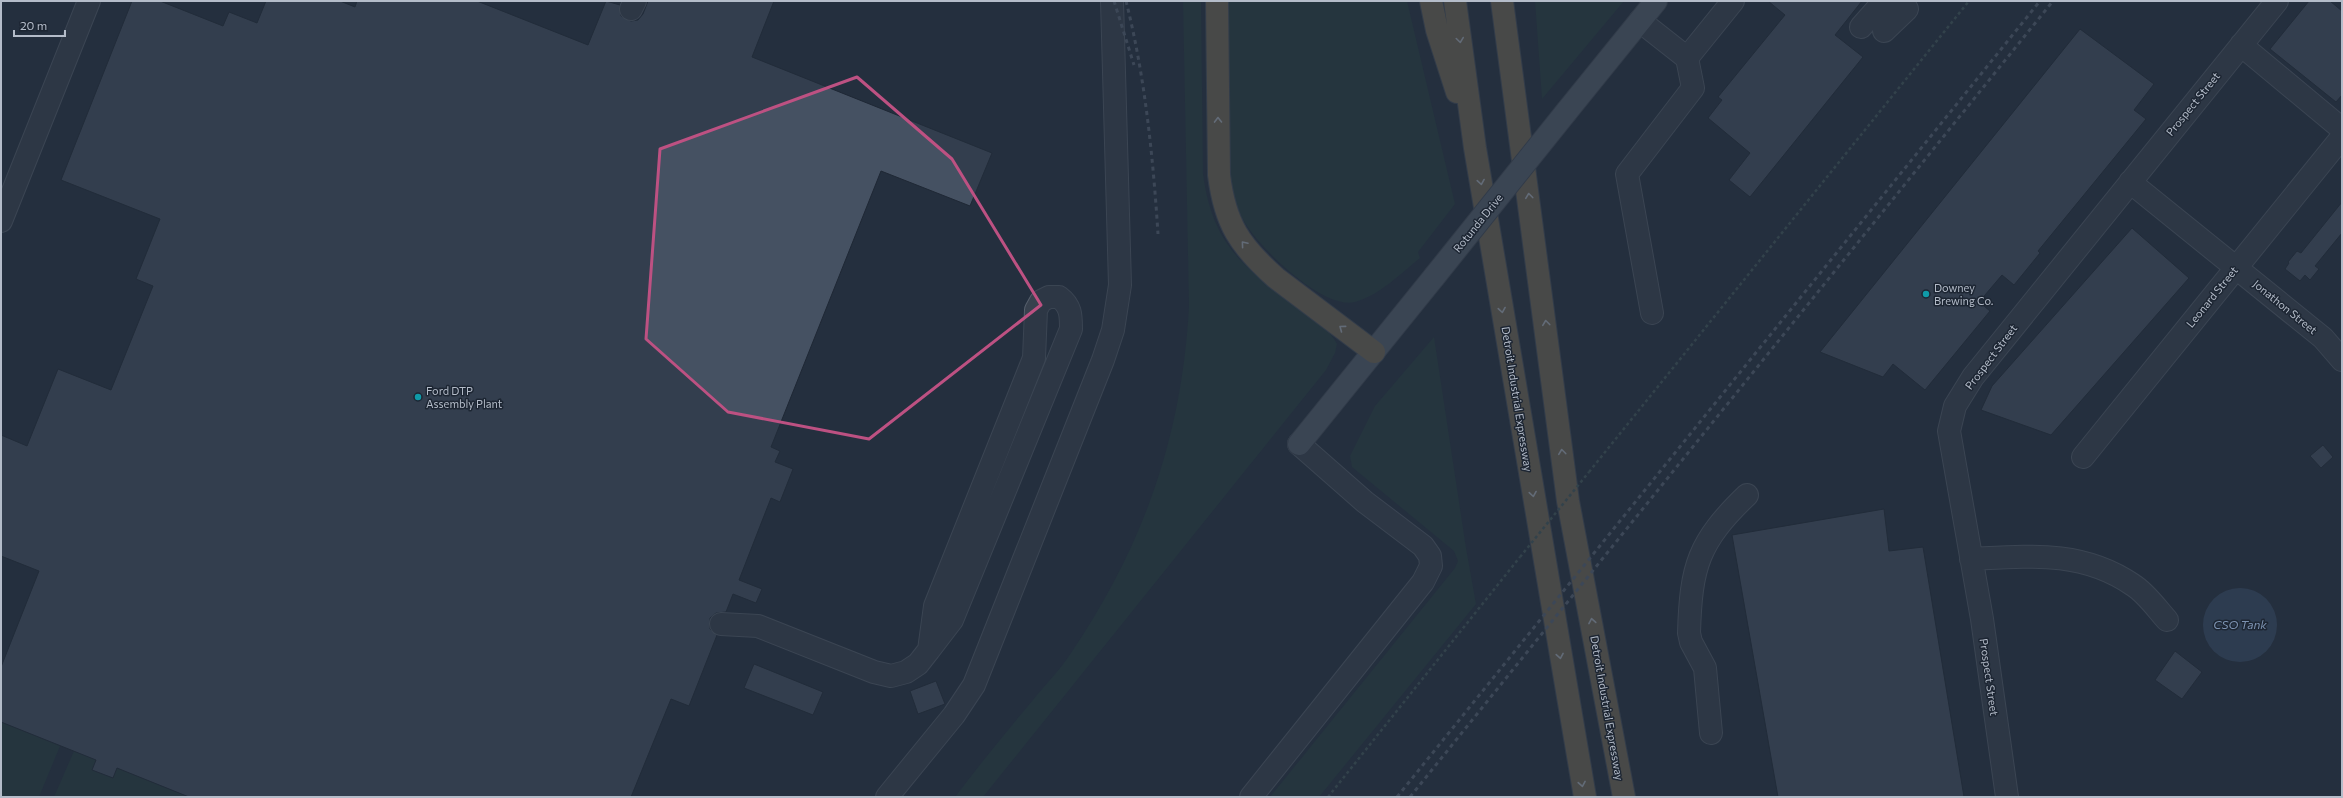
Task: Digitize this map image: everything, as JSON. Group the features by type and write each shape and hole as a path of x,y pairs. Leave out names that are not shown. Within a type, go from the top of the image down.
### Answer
{"highway":[{"path":"1217,1 1219,175 1221,191 1232,228 1262,265 1276,278 1374,352"},
{"path":"1432,1 1437,30 1475,148"},
{"name":"Detroit Industrial Expressway","path":"1455,1 1475,148 1584,797"},
{"name":"Detroit Industrial Expressway","path":"1502,1 1512,60 1568,501 1581,561 1624,797"},
{"path":"1512,60 1515,1"}],"main road":[{"name":"Rotunda Drive","path":"1299,444 1656,1"}],"street":[{"path":"1,220 89,1"},
{"path":"887,797 954,715 974,685 1103,360 1113,330 1120,285 1112,1"},
{"path":"1687,58 1733,1"},
{"path":"1861,28 1884,1"},
{"name":"Prospect Street","path":"2007,797 1971,559 1949,431 1955,406 1973,378 2277,1"},
{"path":"1884,31 1908,4"},
{"path":"1640,20 1687,58 1693,88 1627,174 1652,312"},
{"path":"2241,45 2342,129"},
{"name":"Leonard Street","path":"2083,457 2236,266 2342,137"},
{"name":"Jonathon Street","path":"2130,182 2236,266 2323,338 2342,360"},
{"path":"721,624 758,626 874,672 891,676 906,672 918,664 929,650 952,620 1071,329 1072,314 1067,303 1059,297 1048,297 1041,301 1036,310 1034,358 934,606 929,650"},
{"path":"1251,797 1422,582 1431,566 1430,556 1423,546 1365,502 1299,444"},
{"path":"1711,733 1705,668 1691,642 1689,633 1695,575 1701,553 1710,535 1723,518 1747,495"},
{"path":"1971,559 2043,555 2090,563 2134,585 2167,620"}],"path":[{"path":"1328,797 1969,1"}],"highlighted area":[{"path":"857,77 952,159 1041,305 869,439 728,412 646,339 660,149"}],"green space":[{"path":"1183,1 1201,1 1203,174 1214,219 1223,237 1246,266 1320,324 1334,338 1337,344 1335,353 1326,370 983,797 955,797 1062,665 1097,612 1119,572 1139,530 1155,488 1168,444 1178,400 1185,354 1189,306"},
{"path":"1228,1 1407,1 1455,204 1418,252 1420,258 1381,289 1364,299 1355,302 1342,302 1327,297 1310,287 1278,262 1253,234 1240,213 1230,180"},
{"path":"1535,1 1624,1 1542,99"},
{"path":"1434,337 1476,604 1319,797 1270,797 1455,568 1458,561 1454,551 1352,467 1350,456 1375,406"},
{"path":"1,722 60,746 39,797 1,797"},
{"path":"74,751 96,760 93,770 113,778 117,768 189,797 54,797"}],"water":[{"name":"CSO Tank","path":"2233,588 2247,588 2261,594 2271,604 2277,618 2275,639 2271,646 2261,656 2247,662 2233,662 2219,656 2209,646 2203,632 2203,618 2209,604 2219,594"}],"building":[{"name":"Ford DTP Assembly Plant","path":"132,1 160,1 223,26 229,12 257,23 266,1 340,1 355,7 357,1 477,1 588,45 606,1 620,5 621,16 631,21 638,20 643,14 648,1 774,1 752,57 992,153 970,206 881,171 771,447 780,451 775,462 793,469 780,502 771,498 739,580 762,589 756,603 733,594 726,612 716,613 710,618 710,629 717,635 689,706 671,699 631,797 189,797 117,768 113,778 92,770 96,760 1,722 1,667 39,571 1,556 1,435 27,446 58,369 111,390 153,286 136,279 160,219 61,180"},
{"path":"1768,1 1862,1 1835,35 1863,57 1750,197 1729,180 1750,153 1708,118 1722,100 1718,97 1785,15"},
{"path":"2309,1 2330,1 2342,11 2342,95 2336,102 2270,49"},
{"path":"2080,29 2154,84 2134,110 2146,119 2038,251 2040,253 2014,285 2002,275 1979,302 1990,311 1925,390 1893,364 1883,377 1820,352"},
{"path":"2342,202 2342,233 2315,266 2319,269 2310,280 2305,275 2300,281 2285,269 2289,263 2288,262 2297,251 2301,253"},
{"path":"2132,228 2189,278 2051,435 1981,410 1992,386"},
{"path":"2323,445 2333,457 2321,468 2310,456"},
{"path":"1884,509 1889,551 1923,547 1964,797 1778,797 1732,535"},
{"path":"2175,651 2202,672 2182,699 2155,680"},
{"path":"754,664 823,692 813,715 744,688"},
{"path":"936,681 945,704 918,714 910,691"}],"railway":[{"path":"1114,1 1134,65"},
{"path":"1126,1 1133,29 1143,87 1154,176 1158,234"},
{"path":"1397,797 2040,1"},
{"path":"1410,797 2053,1"}],"place":[{"name":"Downey Brewing Co.","path":"1926,294"},
{"name":"Ford DTP Assembly Plant","path":"418,397"}]}
